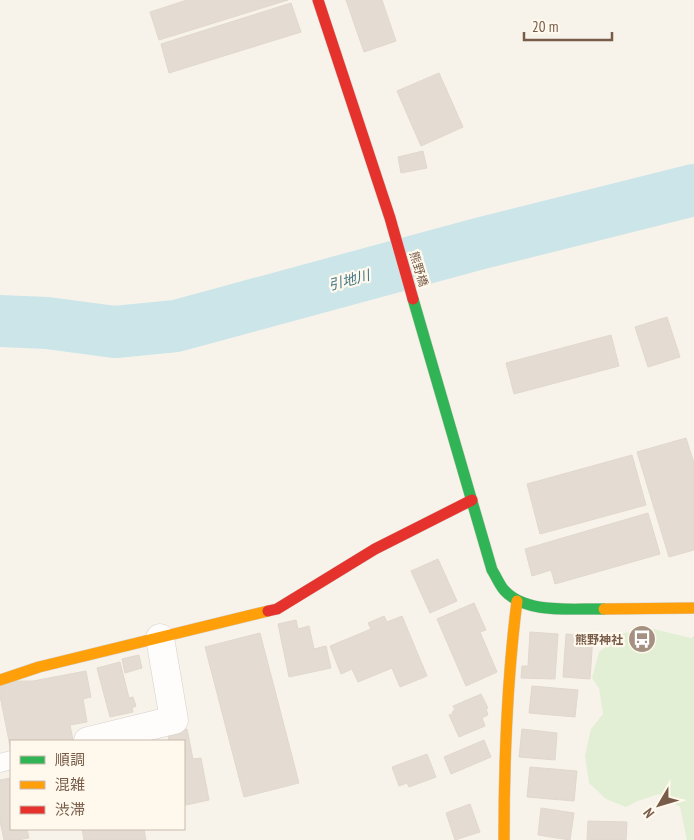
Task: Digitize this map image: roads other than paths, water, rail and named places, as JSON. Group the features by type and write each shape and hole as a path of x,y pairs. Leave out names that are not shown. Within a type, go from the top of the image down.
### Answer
{"street":[{"name":"熊野橋","path":"318,0 395,236 492,570 504,590 517,601"},
{"path":"0,680 39,667 277,609 375,549 472,500"},
{"path":"504,840 504,775 512,634 517,601 538,608 694,608"},
{"path":"92,740 174,720 160,638"}],"waterway":[{"name":"引地川","path":"0,321 47,323 115,332 176,326 478,244 694,190"}],"place":[{"name":"熊野神社","path":"642,639"}]}
